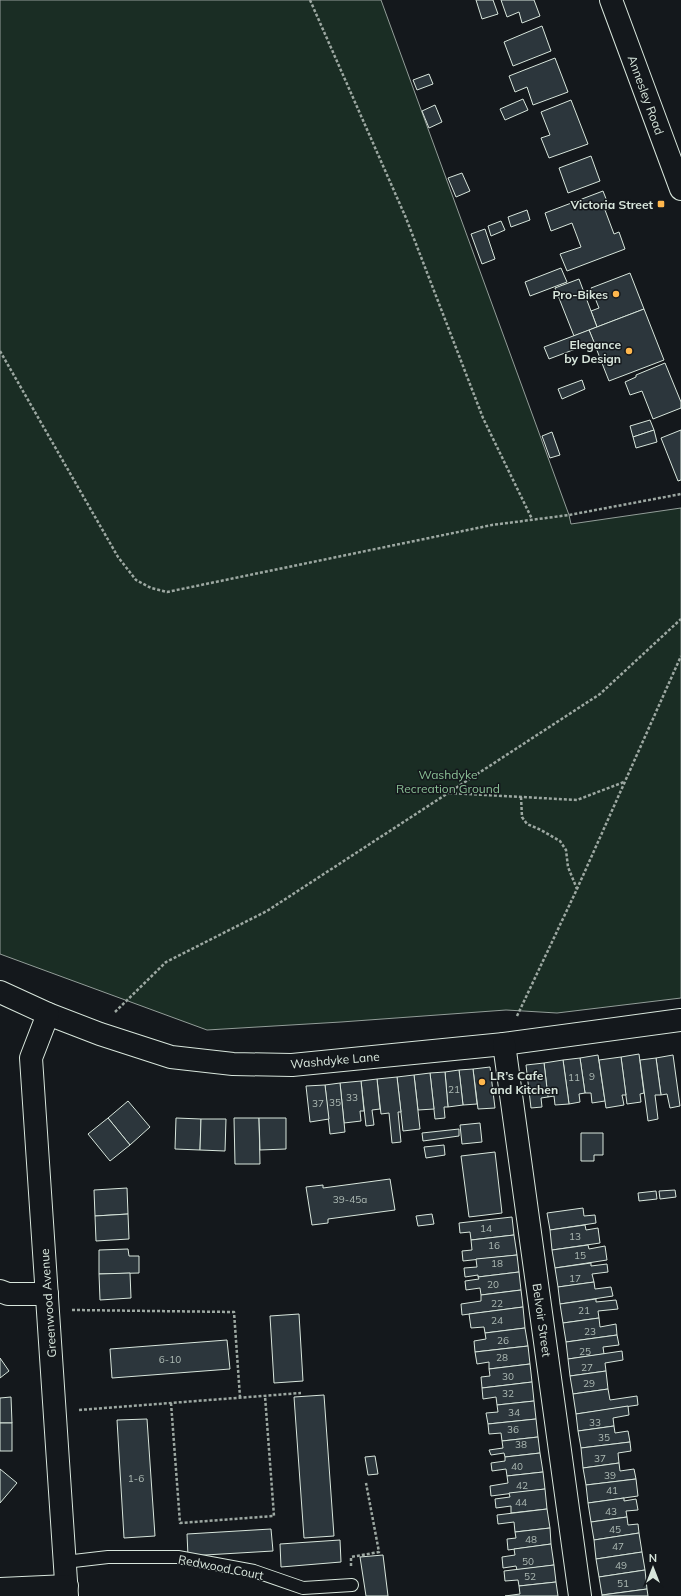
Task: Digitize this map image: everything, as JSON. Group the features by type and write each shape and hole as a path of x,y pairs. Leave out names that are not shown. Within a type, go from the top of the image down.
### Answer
{"street":[{"name":"Annesley Road","path":"611,0 681,189"},
{"name":"Washdyke Lane","path":"0,992 48,1014 100,1034 171,1057 233,1064 292,1065 504,1044 681,1020"},
{"name":"Greenwood Avenue","path":"48,1014 31,1058 67,1591"},
{"name":"Belvoir Street","path":"504,1044 580,1596"},
{"path":"0,1291 8,1294 47,1301"},
{"path":"0,1590 67,1591"}],"lane":[{"name":"Redwood Court","path":"65,1562 108,1557 178,1557 254,1571 303,1588 352,1585"}],"path":[{"path":"310,0 406,218 483,418 532,519"},
{"path":"0,350 118,557 136,580 150,588 167,592 492,525 568,514 681,494"},
{"path":"100,1034 112,1015 166,962 267,911 600,694 681,619"},
{"path":"504,1044 577,890 681,656"},
{"path":"449,793 577,800 625,782"},
{"path":"521,797 522,817 527,824 560,841 566,850 568,867 577,890"},
{"path":"47,1301 234,1312 240,1397"},
{"path":"55,1412 301,1393"},
{"path":"171,1403 180,1523 274,1516 265,1396"},
{"path":"352,1585 351,1557 379,1552 366,1483"}],"green space":[{"name":"Washdyke Recreation Ground","path":"0,0 381,0 571,524 681,508 681,998 557,1013 506,1010 207,1030 0,954"}],"building":[{"path":"476,0 493,0 498,14 482,19"},
{"path":"501,0 534,0 540,16 522,23 519,12 507,17"},
{"path":"542,26 551,51 513,66 504,42"},
{"path":"555,58 568,92 533,105 527,87 515,92 509,76"},
{"path":"429,74 433,84 417,90 413,80"},
{"path":"523,99 528,110 505,120 500,109"},
{"path":"571,100 588,144 549,158 541,138 550,135 541,112"},
{"path":"435,105 442,122 429,128 422,111"},
{"path":"591,156 600,181 568,193 559,168"},
{"path":"462,173 470,191 456,197 448,178"},
{"path":"603,191 610,209 605,210 614,234 619,232 625,249 567,271 560,254 581,247 572,223 551,231 545,213"},
{"path":"527,210 530,220 511,227 508,217"},
{"path":"501,221 505,230 491,236 488,226"},
{"path":"485,229 495,259 482,264 471,234"},
{"path":"561,268 567,282 530,296 525,282"},
{"name":"Pro-Bikes","path":"630,273 644,309 597,327 591,311 599,308 591,288"},
{"path":"579,279 597,327 574,336 555,288"},
{"name":"Elegance by Design","path":"644,309 664,360 609,381 589,330"},
{"path":"589,330 594,342 549,359 544,347"},
{"path":"665,363 681,402 681,408 653,419 642,391 630,395 625,382 636,377 636,375"},
{"path":"582,380 585,389 562,399 558,389"},
{"path":"650,420 654,430 633,437 630,426"},
{"path":"654,430 657,442 636,448 633,437"},
{"path":"681,430 681,480 678,481 661,438"},
{"path":"552,432 560,455 550,458 542,436"},
{"path":"639,1054 644,1093 640,1094 641,1102 627,1104 621,1057"},
{"path":"598,1055 605,1101 592,1103 591,1093 585,1093 580,1058"},
{"path":"673,1055 680,1106 670,1108 667,1094 661,1095 656,1058"},
{"path":"621,1057 626,1095 622,1095 624,1105 606,1108 599,1060"},
{"path":"580,1058 585,1093 579,1094 580,1102 569,1104 563,1060"},
{"path":"656,1058 661,1095 655,1095 658,1119 648,1121 640,1060"},
{"path":"563,1060 569,1104 555,1105 554,1096 548,1097 544,1063"},
{"path":"544,1063 548,1097 541,1098 542,1107 531,1108 526,1065"},
{"path":"490,1067 495,1108 478,1109 473,1069"},
{"path":"473,1069 477,1104 463,1105 459,1070"},
{"path":"459,1070 463,1105 448,1107 445,1072"},
{"path":"445,1072 448,1107 444,1107 445,1118 435,1119 430,1073"},
{"path":"430,1073 434,1109 418,1110 414,1075"},
{"path":"414,1075 420,1129 403,1131 397,1077"},
{"path":"397,1077 401,1112 398,1112 401,1142 392,1143 389,1113 381,1114 377,1079"},
{"path":"377,1079 380,1109 372,1110 374,1125 366,1126 361,1081"},
{"path":"361,1081 364,1111 360,1111 361,1121 344,1123 340,1083"},
{"path":"340,1083 345,1132 330,1134 325,1085"},
{"path":"325,1085 329,1119 310,1122 306,1086"},
{"path":"128,1101 150,1127 130,1145 108,1118"},
{"path":"108,1118 130,1145 110,1161 88,1134"},
{"path":"176,1118 201,1119 200,1150 175,1149"},
{"path":"234,1118 259,1118 260,1164 235,1164"},
{"path":"259,1118 286,1118 286,1149 260,1150"},
{"path":"201,1119 226,1119 225,1151 200,1150"},
{"path":"480,1123 482,1142 462,1144 460,1125"},
{"path":"459,1129 459,1136 423,1141 422,1133"},
{"path":"581,1133 603,1133 603,1155 594,1155 594,1161 581,1161"},
{"path":"444,1145 445,1155 426,1158 424,1147"},
{"path":"495,1152 502,1213 469,1217 461,1156"},
{"path":"390,1179 395,1210 328,1219 328,1223 312,1225 306,1187 323,1185 323,1188"},
{"path":"127,1188 128,1214 95,1216 94,1190"},
{"path":"675,1190 676,1197 660,1199 659,1191"},
{"path":"656,1191 657,1199 639,1201 638,1193"},
{"path":"583,1208 584,1216 595,1215 596,1223 550,1230 547,1213"},
{"path":"128,1214 129,1239 96,1241 95,1216"},
{"path":"432,1214 434,1224 418,1226 416,1216"},
{"path":"512,1217 514,1235 471,1240 470,1232 460,1233 459,1223"},
{"path":"585,1225 586,1230 598,1228 600,1243 552,1250 550,1230"},
{"path":"514,1235 517,1255 463,1261 462,1251 472,1250 471,1240"},
{"path":"588,1245 589,1249 605,1246 607,1260 555,1268 552,1250"},
{"path":"128,1249 129,1256 139,1256 139,1273 99,1274 99,1250"},
{"path":"517,1255 519,1272 465,1277 464,1268 477,1267 476,1259"},
{"path":"591,1263 591,1266 607,1264 608,1272 592,1274 594,1282 558,1287 555,1268"},
{"path":"519,1272 521,1290 481,1295 480,1288 466,1290 465,1281 479,1279 478,1277"},
{"path":"130,1273 131,1298 100,1300 99,1274"},
{"path":"594,1282 595,1289 611,1287 613,1296 560,1304 558,1287"},
{"path":"521,1290 523,1307 462,1315 461,1304 481,1301 481,1295"},
{"path":"596,1299 596,1302 616,1300 618,1309 598,1311 599,1318 563,1323 560,1304"},
{"path":"523,1307 525,1328 485,1333 484,1327 471,1328 469,1314"},
{"path":"299,1314 303,1381 274,1383 270,1316"},
{"path":"599,1318 600,1327 616,1324 617,1335 566,1342 563,1323"},
{"path":"525,1328 528,1346 475,1352 474,1341 486,1339 485,1333"},
{"path":"617,1335 619,1345 603,1347 604,1354 568,1359 566,1342"},
{"path":"227,1340 230,1369 112,1378 110,1349"},
{"path":"528,1346 530,1364 489,1369 489,1362 477,1364 475,1352"},
{"path":"622,1351 623,1360 605,1363 606,1371 570,1376 568,1359"},
{"path":"0,1358 9,1371 0,1378"},
{"path":"530,1364 532,1382 482,1388 481,1377 490,1376 489,1369"},
{"path":"606,1371 608,1389 573,1394 570,1376"},
{"path":"532,1382 534,1401 497,1405 496,1397 483,1399 482,1388"},
{"path":"608,1389 610,1400 637,1396 638,1405 576,1414 573,1394"},
{"path":"324,1395 334,1536 304,1538 294,1397"},
{"path":"11,1397 12,1423 0,1423 0,1398"},
{"path":"534,1401 536,1419 488,1424 486,1413 498,1412 497,1405"},
{"path":"628,1406 629,1415 613,1418 614,1426 578,1431 576,1414"},
{"path":"147,1419 155,1536 124,1538 117,1420"},
{"path":"536,1419 538,1437 502,1441 501,1433 489,1434 488,1424"},
{"path":"0,1423 12,1423 12,1451 0,1451"},
{"path":"614,1426 615,1433 628,1431 630,1442 581,1448 578,1431"},
{"path":"538,1437 540,1453 505,1457 504,1453 491,1455 489,1450 503,1448 502,1441"},
{"path":"630,1442 631,1451 618,1453 619,1463 583,1468 581,1448"},
{"path":"540,1453 543,1472 507,1476 506,1469 492,1471 491,1463 505,1461 505,1457"},
{"path":"375,1456 378,1474 368,1475 365,1457"},
{"path":"619,1463 620,1471 634,1469 636,1479 586,1485 583,1468"},
{"path":"0,1469 17,1483 0,1503"},
{"path":"543,1472 545,1489 491,1496 490,1486 508,1483 507,1476"},
{"path":"636,1479 638,1496 588,1503 586,1485"},
{"path":"545,1489 547,1509 511,1513 511,1506 496,1508 495,1499 510,1497 509,1493"},
{"path":"624,1498 624,1501 636,1499 638,1510 626,1511 627,1517 591,1522 588,1503"},
{"path":"547,1509 550,1528 515,1532 514,1522 498,1524 497,1515"},
{"path":"627,1517 628,1525 638,1524 639,1533 594,1540 591,1522"},
{"path":"550,1528 551,1544 508,1550 507,1539 516,1538 515,1532"},
{"path":"271,1529 273,1551 188,1556 187,1534"},
{"path":"639,1533 642,1552 596,1559 594,1540"},
{"path":"340,1540 341,1562 281,1567 280,1544"},
{"path":"551,1544 554,1565 517,1570 516,1566 503,1568 502,1557 515,1555 514,1549"},
{"path":"642,1552 645,1570 599,1577 596,1559"},
{"path":"383,1555 388,1596 366,1596 360,1557"},
{"path":"554,1565 556,1582 519,1586 518,1580 505,1581 504,1571"},
{"path":"645,1570 647,1589 602,1595 599,1577"},
{"path":"556,1582 558,1596 505,1596 520,1594 519,1586"},
{"path":"647,1589 648,1596 602,1596 602,1595"}],"place":[{"name":"Victoria Street","path":"661,204"},
{"name":"Pro-Bikes","path":"616,294"},
{"name":"Elegance by Design","path":"629,351"},
{"name":"LR’s Cafe and Kitchen","path":"482,1082"}]}
